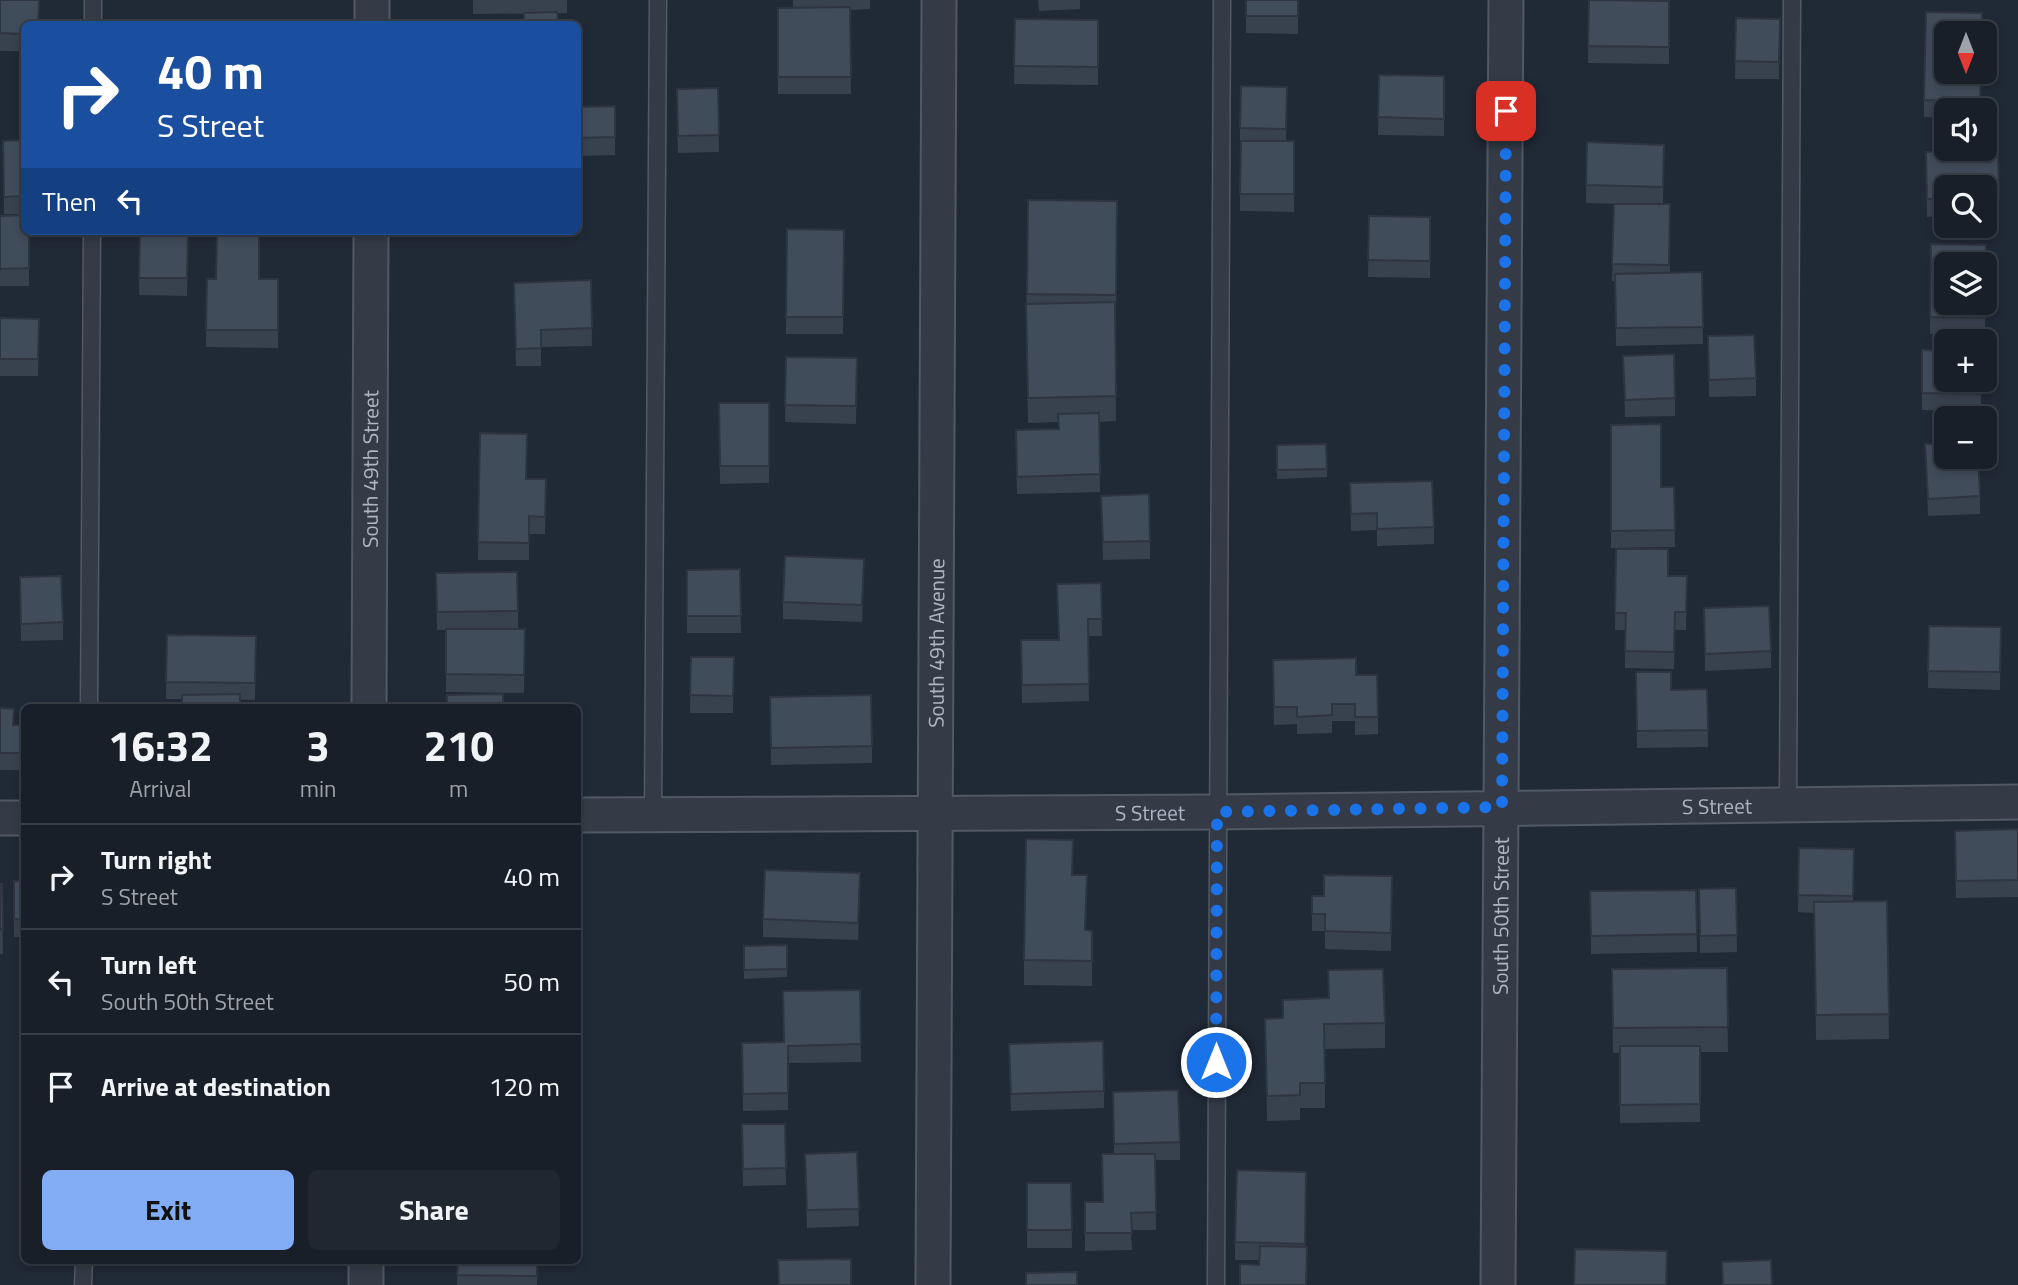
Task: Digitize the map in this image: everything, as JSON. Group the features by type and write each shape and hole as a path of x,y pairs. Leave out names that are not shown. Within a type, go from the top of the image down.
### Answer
{"street":[{"path":"372,0 372,21"},
{"name":"South 49th Avenue","path":"933,1285 939,0"},
{"name":"South 50th Street","path":"1499,1285 1506,0"},
{"name":"South 49th Street","path":"369,704 371,235"},
{"name":"S Street","path":"581,814 1217,812 2018,802"},
{"path":"0,818 21,818"},
{"path":"366,1264 366,1285"}],"lane":[{"path":"93,0 93,21"},
{"path":"653,814 658,0"},
{"path":"1216,1285 1222,0"},
{"path":"1788,804 1792,0"},
{"path":"89,704 92,235"},
{"path":"83,1285 84,1264"}],"building":[{"path":"0,0 39,0 38,21 21,21 21,34 0,33"},
{"path":"1246,0 1298,0 1298,16 1246,16"},
{"path":"1589,0 1669,1 1669,47 1588,46"},
{"path":"850,7 851,77 778,77 778,8"},
{"path":"557,12 558,21 524,21 524,13"},
{"path":"1926,12 1982,13 1982,21 1934,21 1934,84 1981,84 1980,98 1924,100"},
{"path":"1736,18 1780,19 1779,62 1735,61"},
{"path":"1015,19 1098,20 1098,67 1014,66"},
{"path":"1379,75 1444,76 1444,119 1378,117"},
{"path":"1241,86 1287,87 1286,129 1240,128"},
{"path":"718,88 719,135 678,136 677,89"},
{"path":"615,106 615,137 581,138 581,107"},
{"path":"21,140 21,196 4,197 3,141"},
{"path":"1241,141 1294,141 1294,194 1240,194"},
{"path":"1587,142 1664,145 1663,187 1586,185"},
{"path":"1997,151 1999,198 1997,175 1934,175 1934,199 1927,199 1926,152 1934,152 1934,161 1997,161"},
{"path":"1028,200 1117,201 1116,295 1027,294"},
{"path":"1614,204 1670,204 1669,265 1612,264"},
{"path":"21,215 21,235 29,235 29,268 0,269 0,216"},
{"path":"1369,216 1430,217 1430,261 1368,260"},
{"path":"787,229 844,230 843,317 786,317"},
{"path":"140,235 188,235 187,278 139,278"},
{"path":"217,235 259,235 259,279 278,279 278,330 206,330 207,279 216,279"},
{"path":"1931,244 1986,245 1986,252 1934,252 1934,315 1985,315 1985,318 1930,317"},
{"path":"1702,272 1703,327 1616,328 1615,274"},
{"path":"591,280 592,328 541,330 541,348 516,349 514,283"},
{"path":"1115,302 1116,396 1028,398 1026,304"},
{"path":"0,318 39,319 38,359 0,359"},
{"path":"1754,335 1756,378 1709,380 1708,336"},
{"path":"1922,350 1934,350 1934,392 1981,394 1922,393"},
{"path":"1674,354 1675,398 1625,400 1623,356"},
{"path":"786,357 857,358 856,406 785,405"},
{"path":"719,403 769,403 769,466 720,466"},
{"path":"1099,413 1100,474 1017,477 1016,430 1059,429 1058,414"},
{"path":"1661,424 1661,487 1674,487 1675,530 1611,531 1611,425"},
{"path":"480,433 527,434 526,479 546,479 545,517 529,516 529,543 478,542"},
{"path":"1326,444 1327,469 1277,470 1277,445"},
{"path":"1925,444 1934,444 1934,469 1979,469 1980,496 1928,499"},
{"path":"1432,481 1434,527 1377,529 1377,513 1351,514 1350,483"},
{"path":"1149,494 1150,541 1103,542 1101,496"},
{"path":"1616,549 1668,549 1668,576 1687,576 1686,612 1675,612 1674,652 1625,651 1626,613 1615,613"},
{"path":"785,556 864,559 862,605 783,602"},
{"path":"740,569 741,616 687,616 687,570"},
{"path":"517,572 518,611 437,612 436,573"},
{"path":"61,576 63,622 21,624 20,577"},
{"path":"1101,583 1102,619 1088,619 1089,684 1022,685 1021,640 1059,640 1057,584"},
{"path":"1769,606 1771,651 1705,654 1704,608"},
{"path":"1929,626 2001,627 2000,672 1928,671"},
{"path":"446,629 525,629 524,675 446,674"},
{"path":"167,635 256,636 255,683 166,682"},
{"path":"691,657 734,657 733,696 690,695"},
{"path":"1356,658 1356,675 1377,675 1378,717 1355,717 1355,704 1332,704 1332,715 1297,717 1297,707 1274,707 1273,660"},
{"path":"1636,672 1671,672 1671,690 1707,689 1708,730 1637,731"},
{"path":"240,694 240,704 182,704 182,695"},
{"path":"503,694 503,704 447,704 447,695"},
{"path":"871,695 872,746 771,748 770,697"},
{"path":"0,708 14,709 13,725 21,725 21,753 0,753"},
{"path":"2018,829 2018,880 1956,881 1955,831"},
{"path":"1026,839 1073,840 1072,875 1087,875 1085,930 1092,931 1092,961 1024,960"},
{"path":"1799,848 1854,849 1853,896 1798,895"},
{"path":"765,870 860,873 858,923 763,919"},
{"path":"1324,875 1392,876 1391,933 1325,931 1325,914 1312,914 1312,896 1324,896"},
{"path":"14,881 21,881 21,920 14,919"},
{"path":"2,884 3,929 0,929"},
{"path":"1736,888 1737,935 1700,936 1699,889"},
{"path":"1696,890 1697,934 1591,936 1590,891"},
{"path":"1887,901 1889,1014 1816,1015 1814,902"},
{"path":"787,945 787,969 744,970 744,946"},
{"path":"1727,968 1728,1027 1613,1028 1612,969"},
{"path":"1383,969 1385,1023 1324,1024 1325,1083 1300,1083 1300,1095 1267,1096 1265,1019 1283,1018 1283,1000 1329,998 1328,970"},
{"path":"860,990 861,1044 788,1046 788,1093 743,1094 742,1043 784,1042 783,991"},
{"path":"1103,1041 1104,1091 1011,1094 1009,1044"},
{"path":"1620,1046 1700,1046 1700,1104 1620,1105"},
{"path":"1178,1090 1180,1142 1114,1144 1113,1092"},
{"path":"742,1124 785,1124 786,1168 743,1169"},
{"path":"857,1152 859,1209 807,1210 805,1154"},
{"path":"1102,1154 1155,1154 1156,1212 1131,1213 1132,1233 1085,1233 1085,1202 1103,1202"},
{"path":"1237,1170 1306,1172 1305,1244 1235,1242"},
{"path":"1027,1183 1071,1183 1072,1230 1027,1230"},
{"path":"1260,1246 1307,1247 1306,1285 1240,1285 1240,1264 1259,1265"},
{"path":"1575,1249 1667,1251 1666,1285 1574,1285"},
{"path":"851,1259 851,1285 779,1285 778,1260"},
{"path":"1771,1260 1772,1285 1723,1285 1722,1262"},
{"path":"458,1264 537,1264 537,1276 457,1275"},
{"path":"1077,1272 1077,1285 1026,1285 1026,1273"}],"route":[{"path":"1216,1062 1217,812 1502,807 1506,111"}]}
